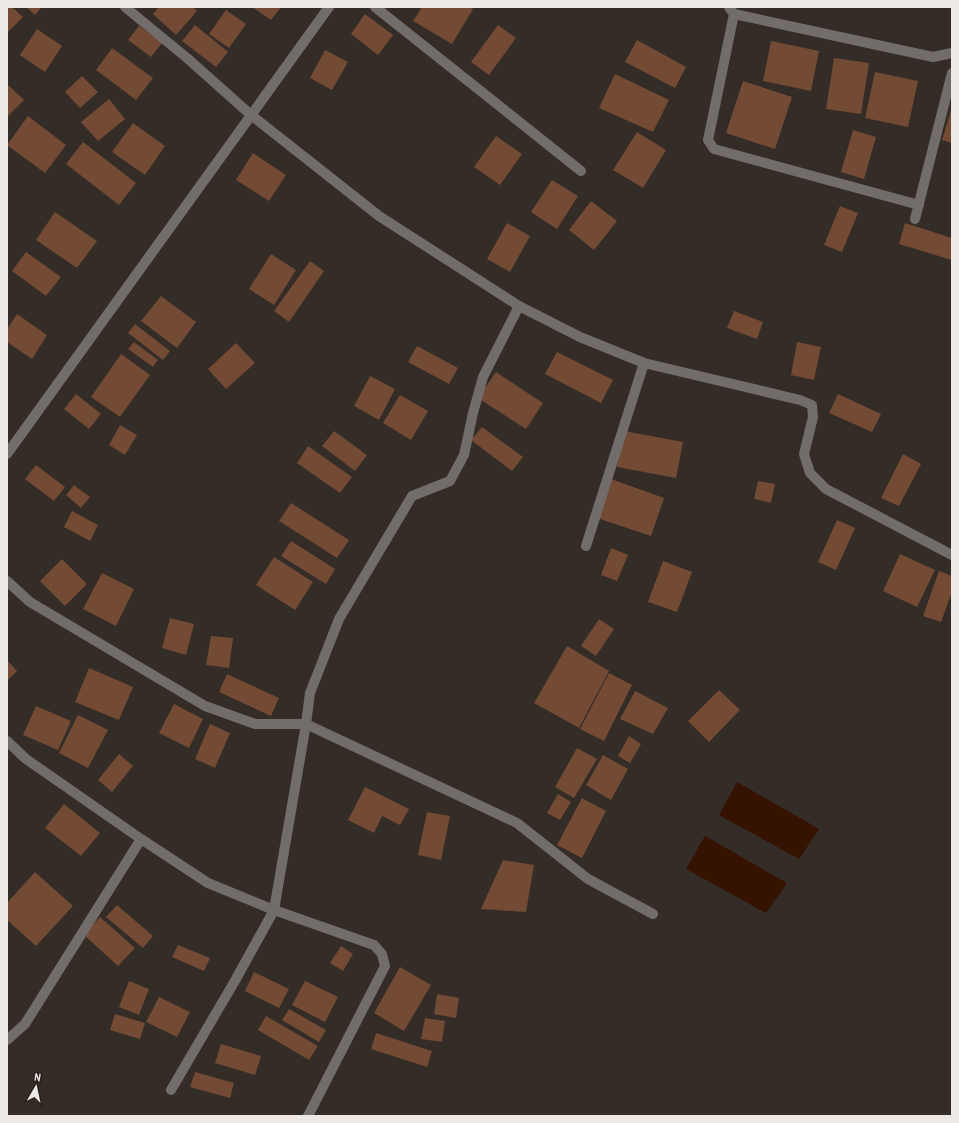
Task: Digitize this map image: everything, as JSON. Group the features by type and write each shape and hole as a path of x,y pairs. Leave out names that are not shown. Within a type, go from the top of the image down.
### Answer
{"street":[{"path":"125,7 251,115 379,216 519,306 580,337 644,363 800,400 812,405 813,416 804,454 810,473 826,489 952,555"},
{"path":"7,454 118,302 329,7"},
{"path":"375,7 581,170"},
{"path":"919,205 714,149 708,140 732,10 933,57 952,53"},
{"path":"916,219 952,73"},
{"path":"171,1090 236,979 274,910 310,693 339,619 412,496 450,481 464,455 483,377 519,306"},
{"path":"586,546 644,363"},
{"path":"7,581 30,602 204,706 255,724 306,724 517,823 588,879 653,914"},
{"path":"7,741 26,759 141,839 208,883 274,910 374,945 382,954 385,966 308,1116"},
{"path":"7,1040 25,1024 141,839"}],"shaded area":[{"path":"737,782 819,829 799,859 719,815"},
{"path":"705,836 787,883 766,913 686,869"}],"building":[{"path":"7,7 12,7 23,17 7,33"},
{"path":"26,7 42,7 35,15"},
{"path":"159,7 193,7 197,11 176,35 153,14"},
{"path":"252,7 281,7 271,20"},
{"path":"422,7 469,7 473,9 452,44 413,21"},
{"path":"226,10 246,24 229,48 209,34"},
{"path":"365,14 393,35 378,55 351,34"},
{"path":"195,25 228,52 216,67 182,41"},
{"path":"498,25 516,38 489,75 471,62"},
{"path":"139,26 162,43 151,57 128,40"},
{"path":"37,29 62,46 45,72 20,55"},
{"path":"637,40 686,67 675,88 625,62"},
{"path":"771,41 819,51 811,91 763,81"},
{"path":"112,48 153,78 136,100 96,70"},
{"path":"325,50 348,62 332,90 310,78"},
{"path":"834,58 869,63 861,114 826,109"},
{"path":"875,72 918,81 908,127 865,118"},
{"path":"615,74 669,100 653,132 599,108"},
{"path":"82,76 98,92 80,108 65,92"},
{"path":"743,81 792,97 775,149 726,133"},
{"path":"7,84 24,100 7,117"},
{"path":"109,99 125,119 98,141 81,122"},
{"path":"952,107 952,143 942,140"},
{"path":"28,116 66,145 45,173 7,145"},
{"path":"133,123 165,146 145,175 112,152"},
{"path":"853,130 876,137 864,179 841,172"},
{"path":"637,132 666,150 643,188 613,170"},
{"path":"496,136 522,154 500,185 474,167"},
{"path":"83,142 136,183 119,205 66,164"},
{"path":"253,153 286,175 269,201 236,180"},
{"path":"552,180 578,196 557,229 531,212"},
{"path":"591,201 617,221 594,250 569,230"},
{"path":"840,206 858,213 842,252 824,245"},
{"path":"55,212 97,241 77,268 36,240"},
{"path":"507,223 530,236 510,272 487,259"},
{"path":"905,223 952,238 952,260 899,244"},
{"path":"26,252 61,277 46,296 12,271"},
{"path":"271,254 296,270 274,305 249,289"},
{"path":"310,261 324,271 289,322 274,311"},
{"path":"161,296 196,322 177,348 141,321"},
{"path":"734,311 763,322 757,339 727,328"},
{"path":"17,314 47,335 32,359 7,342 7,329"},
{"path":"135,324 170,351 163,360 128,333"},
{"path":"134,342 158,360 153,367 128,349"},
{"path":"797,342 821,347 814,380 791,375"},
{"path":"236,343 255,363 226,389 208,369"},
{"path":"417,346 458,368 449,384 408,362"},
{"path":"557,352 613,380 601,403 545,374"},
{"path":"121,354 150,375 120,417 91,397"},
{"path":"496,372 543,403 526,429 478,398"},
{"path":"370,376 395,389 379,420 354,406"},
{"path":"76,394 101,414 89,429 64,409"},
{"path":"838,394 881,414 872,432 829,413"},
{"path":"400,395 428,411 411,440 383,423"},
{"path":"120,425 137,435 125,455 109,445"},
{"path":"482,427 523,457 512,471 471,440"},
{"path":"334,431 367,455 355,471 322,446"},
{"path":"624,431 683,442 676,478 617,467"},
{"path":"308,446 352,477 340,493 297,463"},
{"path":"903,454 921,464 899,506 881,498"},
{"path":"36,465 65,487 54,501 25,479"},
{"path":"611,479 664,498 651,536 597,518"},
{"path":"758,481 775,484 771,503 754,499"},
{"path":"74,485 90,497 81,508 66,495"},
{"path":"291,503 349,540 337,558 279,521"},
{"path":"72,511 98,525 90,541 64,527"},
{"path":"837,520 855,528 836,570 818,562"},
{"path":"291,541 335,569 326,584 281,556"},
{"path":"611,548 628,555 617,581 601,575"},
{"path":"900,554 935,570 917,607 883,591"},
{"path":"274,557 313,582 295,610 256,585"},
{"path":"62,559 87,584 65,606 40,581"},
{"path":"663,561 692,572 677,612 648,602"},
{"path":"939,571 952,576 952,592 941,622 923,616"},
{"path":"102,573 134,589 116,626 83,609"},
{"path":"170,618 194,624 186,655 162,648"},
{"path":"599,619 614,629 596,656 581,646"},
{"path":"211,636 233,638 229,668 206,665"},
{"path":"567,646 609,671 579,728 534,703"},
{"path":"7,660 17,671 7,681"},
{"path":"89,668 133,687 119,720 75,702"},
{"path":"609,673 632,685 604,741 580,729"},
{"path":"227,674 279,698 271,716 219,692"},
{"path":"719,690 740,710 709,742 688,721"},
{"path":"635,691 668,708 653,734 620,719"},
{"path":"174,704 203,719 189,748 159,733"},
{"path":"36,706 71,721 58,750 23,735"},
{"path":"78,715 108,730 88,768 59,753"},
{"path":"210,724 230,733 215,768 195,759"},
{"path":"629,736 641,744 630,763 618,756"},
{"path":"577,748 597,759 574,798 555,787"},
{"path":"119,754 133,766 112,792 98,780"},
{"path":"603,755 628,769 611,800 586,785"},
{"path":"365,787 409,809 400,825 382,816 374,833 348,820"},
{"path":"558,794 571,802 560,820 547,813"},
{"path":"582,798 606,811 582,858 557,845"},
{"path":"64,804 100,833 81,856 45,828"},
{"path":"427,812 450,816 441,860 418,855"},
{"path":"503,860 534,865 526,912 481,909"},
{"path":"35,872 73,906 36,946 7,920 7,903"},
{"path":"117,905 153,936 143,948 106,917"},
{"path":"100,917 135,948 118,966 84,935"},
{"path":"178,945 210,958 204,971 172,957"},
{"path":"341,946 353,954 343,971 330,963"},
{"path":"400,967 431,985 404,1031 374,1013"},
{"path":"254,972 289,989 279,1008 245,991"},
{"path":"129,981 149,989 139,1015 119,1007"},
{"path":"305,981 338,997 325,1022 292,1005"},
{"path":"437,994 459,998 456,1018 434,1014"},
{"path":"159,997 190,1012 177,1037 146,1022"},
{"path":"289,1009 326,1030 319,1042 282,1020"},
{"path":"115,1014 145,1023 140,1039 110,1030"},
{"path":"266,1016 318,1046 309,1060 258,1030"},
{"path":"425,1018 445,1021 442,1042 421,1039"},
{"path":"376,1033 432,1051 427,1067 371,1049"},
{"path":"221,1044 261,1056 255,1075 215,1063"},
{"path":"195,1072 234,1083 230,1098 190,1087"}]}
